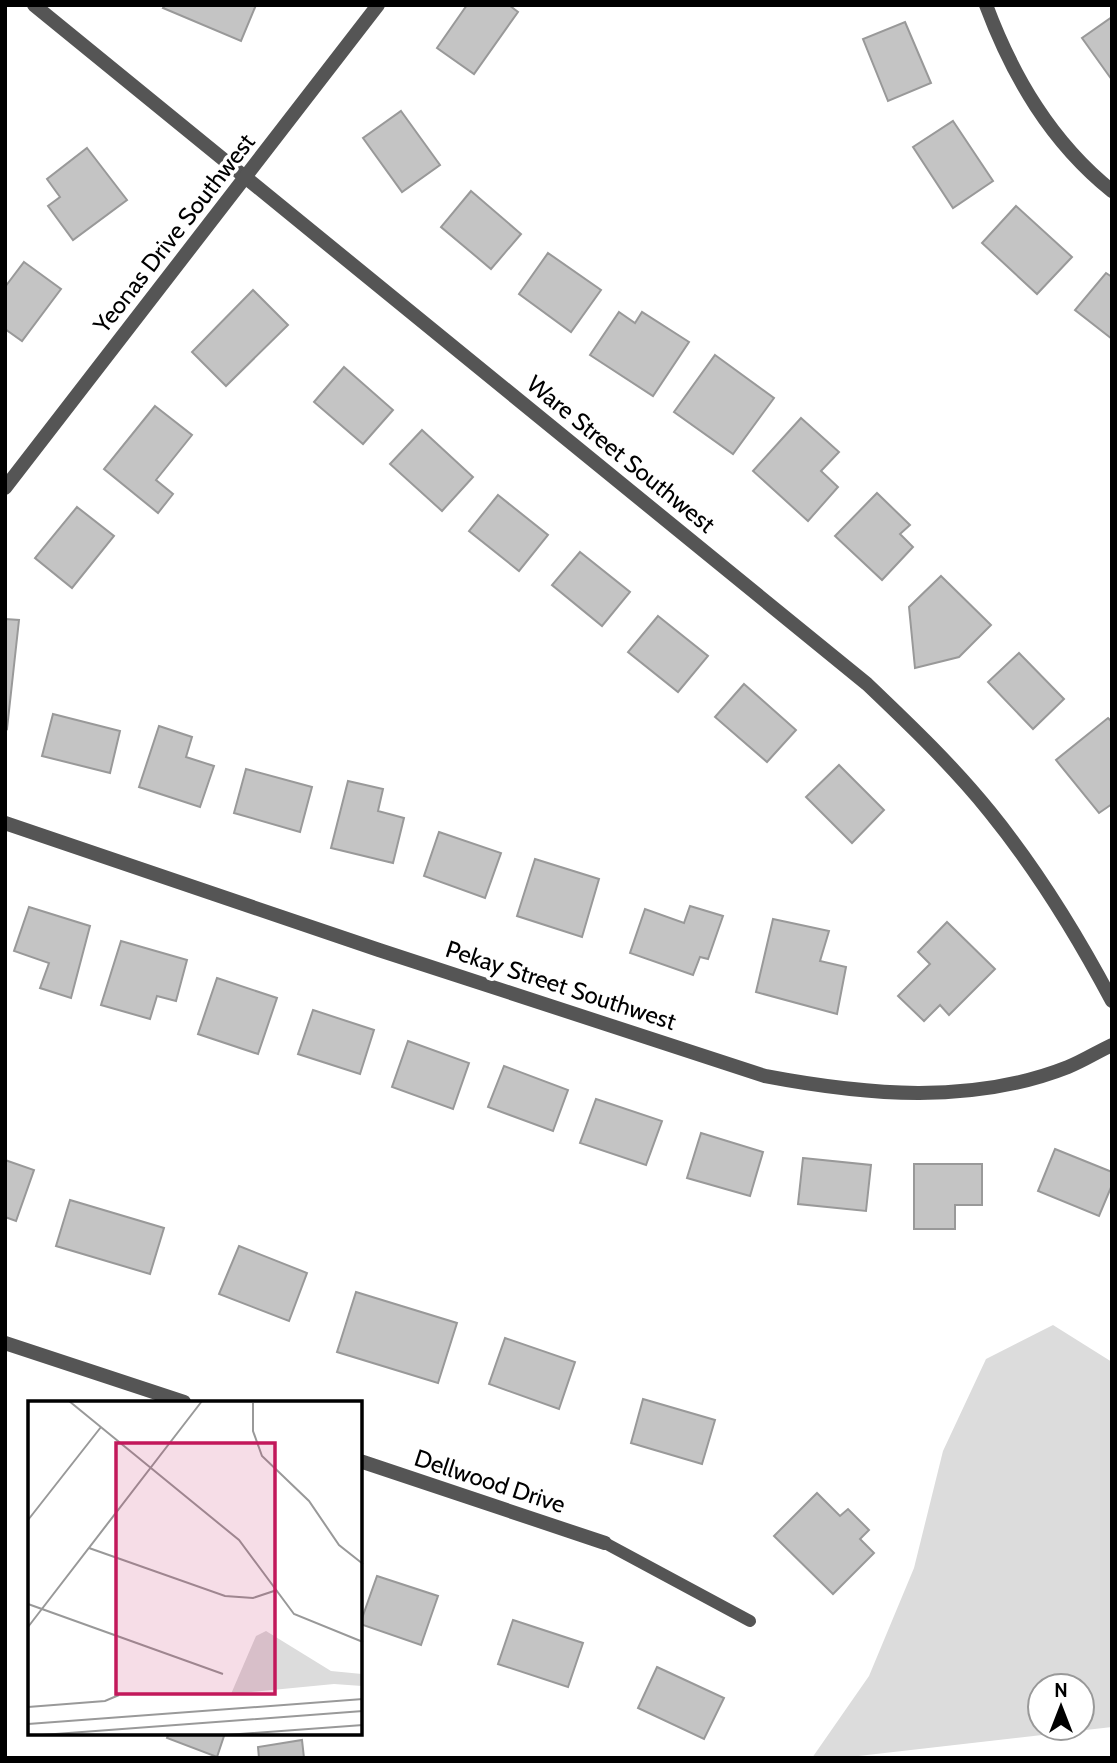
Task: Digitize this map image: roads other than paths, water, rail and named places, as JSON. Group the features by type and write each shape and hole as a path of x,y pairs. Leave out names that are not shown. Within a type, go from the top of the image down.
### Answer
{"street":[{"name":"Ware Street Southwest","path":"34,5 867,684 932,747 989,811 1034,871 1112,1001"},
{"name":"Yeonas Drive Southwest","path":"5,488 378,5"},
{"path":"986,5 998,37 1024,90 1058,138 1093,176 1112,191"},
{"name":"Pekay Street Southwest","path":"5,823 379,950 765,1076 837,1088 903,1093 964,1092 1017,1083 1056,1071 1112,1045"},
{"path":"5,1343 181,1401"},
{"name":"Dellwood Drive","path":"362,1462 605,1543"}],"lane":[{"path":"605,1543 750,1621"}]}
